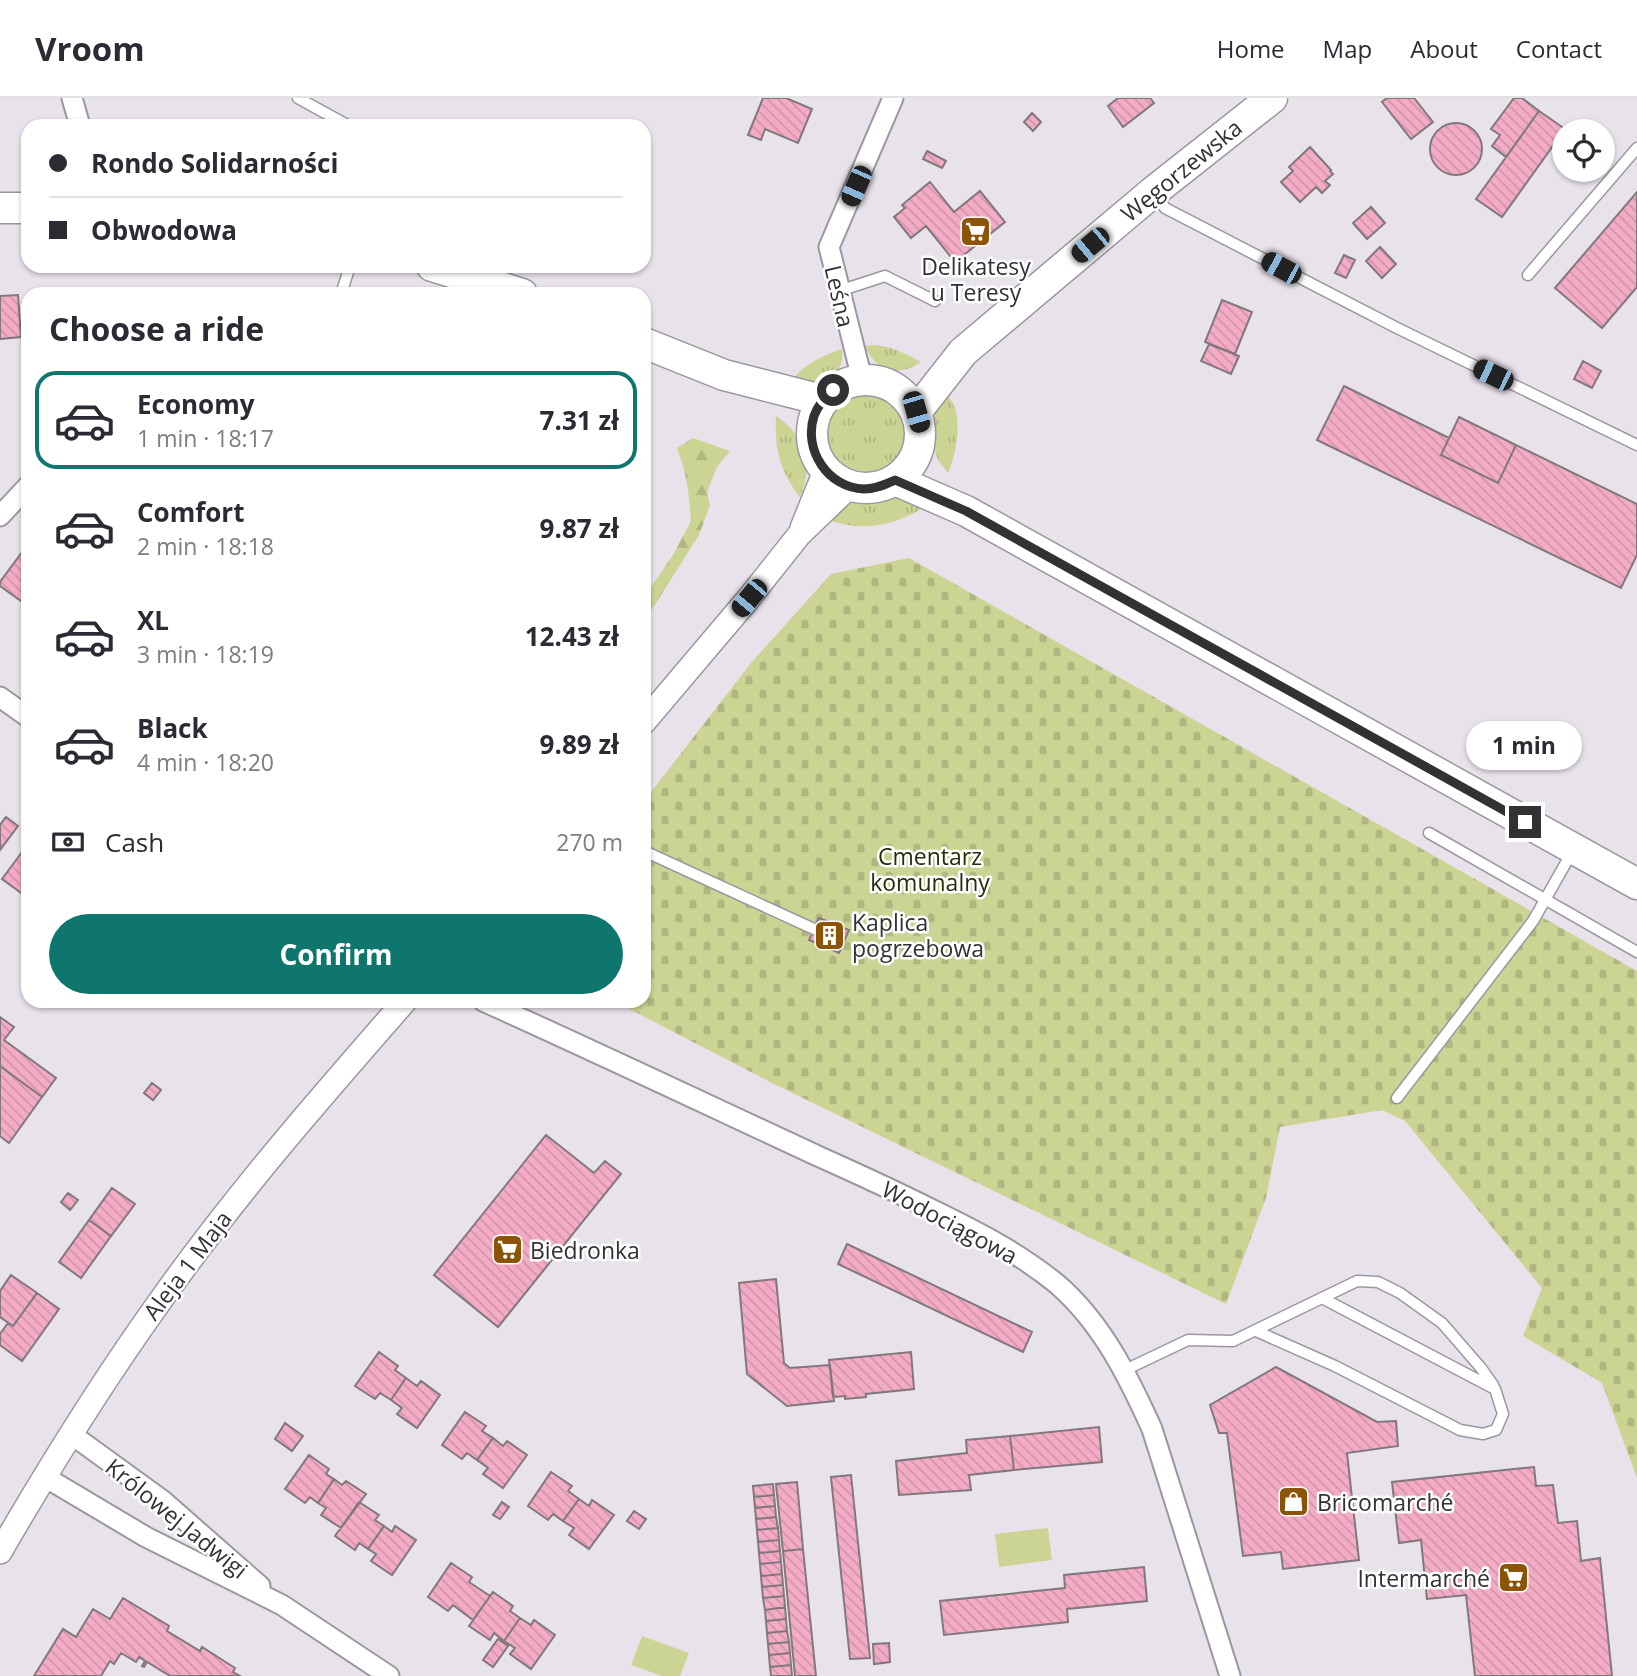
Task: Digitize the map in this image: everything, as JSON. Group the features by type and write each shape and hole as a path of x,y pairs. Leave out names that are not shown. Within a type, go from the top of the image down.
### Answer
{"main road":[{"name":"Węgorzewska","path":"916,412 963,352 1153,192 1272,98"},
{"path":"0,208 21,208"},
{"path":"454,273 500,287"},
{"path":"651,345 724,375 822,400"},
{"name":"Węgorzewska","path":"892,386 963,352"},
{"path":"724,375 811,428"},
{"path":"862,379 892,386 906,397 916,412 920,433 916,454 908,468 895,480 866,489 838,479 813,451 811,428 822,400 847,382 862,379"},
{"path":"916,454 966,511"},
{"path":"895,480 966,511 1637,884"}],"street":[{"name":"Leśna","path":"862,379 829,247 893,98"},
{"path":"74,100 78,119"},
{"path":"651,714 749,598 838,479"},
{"path":"0,516 21,494"},
{"path":"0,697 21,712"},
{"name":"Aleja 1 Maja","path":"0,1552 111,1371 163,1296 263,1167 399,1008"},
{"name":"Wodociągowa","path":"498,1008 898,1193 1001,1244 1058,1285 1085,1312 1116,1355 1152,1429 1230,1676"},
{"name":"Królowej Jadwigi","path":"71,1434 162,1500 282,1605 386,1675"},
{"name":"Królowej Jadwigi","path":"45,1476 146,1537 282,1605"}],"lane":[{"path":"298,98 336,119"},
{"path":"1528,275 1637,148"},
{"path":"1153,192 1165,208 1397,328 1637,445"},
{"path":"839,291 885,276 935,301"},
{"path":"1429,833 1637,952"},
{"path":"1397,1098 1533,921 1574,849"},
{"path":"651,854 814,929"},
{"path":"1125,1370 1188,1340 1233,1341 1357,1281 1378,1282 1400,1293 1442,1323 1495,1389 1503,1414 1496,1430 1483,1434 1460,1430 1335,1366 1256,1331"},
{"path":"1322,1298 1495,1389"}],"green space":[{"path":"865,346 897,350 921,362 904,370 888,369 869,355"},
{"path":"842,349 841,363 830,378 817,383 792,380 815,361"},
{"path":"867,394 882,397 899,411 906,433 903,448 889,465 867,472 852,469 835,455 828,433 831,418 845,401"},
{"path":"946,394 956,411 958,432 948,473 938,460 933,447 936,410"},
{"path":"776,416 794,432 804,452 806,474 800,497 780,459"},
{"path":"693,438 730,451 717,467 707,492 710,505 699,535 651,611 651,587 673,555 691,521 684,469 677,448"},
{"path":"900,496 927,506 904,518 880,525 857,526 831,521 842,509 855,501"},
{"name":"Cmentarz komunalny","path":"909,558 1637,971 1637,1478 1602,1383 1523,1336 1542,1288 1405,1121 1382,1110 1280,1127 1266,1198 1226,1304 772,1083 627,1008 651,1008 651,792 751,663 831,574"},
{"path":"1048,1528 1052,1560 999,1567 995,1534"},
{"path":"642,1636 689,1653 680,1676 662,1676 631,1665"}],"building":[{"path":"763,98 786,98 812,109 798,143 765,129 761,140 748,135"},
{"path":"1118,98 1150,98 1154,103 1123,127 1108,106"},
{"path":"1387,98 1414,98 1433,122 1411,139 1382,102"},
{"path":"1514,98 1522,98 1539,111 1506,157 1492,146 1500,135 1491,129"},
{"path":"1539,111 1552,120 1552,147 1502,217 1476,199"},
{"path":"1032,113 1041,122 1033,131 1024,122"},
{"path":"1456,123 1466,125 1474,131 1480,139 1480,159 1474,167 1466,173 1456,175 1446,173 1438,167 1432,159 1430,149 1432,139 1438,131 1446,125"},
{"path":"1310,147 1333,174 1325,181 1330,185 1322,193 1316,187 1300,202 1281,182 1293,171 1289,167"},
{"path":"927,151 946,161 942,168 923,159"},
{"path":"930,182 954,212 980,191 1005,222 955,262 926,226 911,238 894,217 905,208 902,205"},
{"path":"1637,192 1637,287 1602,328 1555,288"},
{"path":"1371,207 1385,223 1367,239 1353,223"},
{"path":"1380,247 1396,264 1382,278 1366,261"},
{"path":"1344,255 1355,260 1346,278 1335,273"},
{"path":"18,295 21,337 0,339 0,296"},
{"path":"1222,300 1252,312 1235,354 1205,342"},
{"path":"1209,344 1239,356 1231,374 1201,361"},
{"path":"1583,361 1601,371 1592,388 1574,379"},
{"path":"1344,386 1449,438 1441,455 1498,483 1516,445 1637,504 1637,555 1621,588 1317,440"},
{"path":"1459,417 1516,445 1498,483 1441,455"},
{"path":"21,554 21,601 0,586 0,582"},
{"path":"6,817 18,826 0,850 0,825"},
{"path":"21,853 21,893 2,879"},
{"name":"Kaplica pogrzebowa","path":"819,918 849,930 839,953 809,940"},
{"path":"0,1017 14,1027 4,1040 56,1078 42,1097 0,1066"},
{"path":"0,1066 42,1097 9,1143 0,1136"},
{"path":"152,1083 161,1090 153,1100 144,1093"},
{"name":"Biedronka","path":"546,1135 594,1173 605,1161 621,1174 498,1327 434,1275"},
{"path":"112,1188 135,1204 111,1236 89,1220"},
{"path":"68,1193 78,1200 70,1210 61,1202"},
{"path":"89,1220 111,1236 81,1278 59,1262"},
{"path":"847,1244 1032,1332 1023,1352 838,1264"},
{"path":"11,1275 37,1293 13,1326 0,1317 0,1291"},
{"path":"776,1279 784,1363 790,1368 830,1365 834,1401 787,1406 747,1374 739,1283"},
{"path":"37,1293 59,1309 22,1361 0,1345 0,1334 8,1323 13,1326"},
{"path":"379,1352 398,1366 395,1370 406,1378 391,1400 380,1393 375,1399 355,1386"},
{"path":"911,1352 914,1389 866,1394 866,1397 833,1397 829,1360"},
{"name":"Bricomarché","path":"1276,1367 1377,1422 1396,1421 1398,1446 1347,1453 1359,1560 1283,1569 1281,1552 1243,1556 1227,1433 1219,1433 1210,1405"},
{"path":"406,1378 417,1386 421,1381 440,1395 417,1428 397,1414 402,1408 391,1400"},
{"path":"465,1412 486,1426 482,1431 493,1438 477,1460 467,1453 462,1459 442,1445"},
{"path":"285,1423 303,1436 292,1451 275,1439"},
{"path":"1099,1427 1102,1462 1014,1470 1010,1436"},
{"path":"1010,1436 1014,1470 969,1475 971,1490 899,1495 896,1461 967,1453 966,1440"},
{"path":"493,1438 503,1446 507,1441 527,1455 503,1488 483,1474 488,1468 477,1460"},
{"path":"309,1455 329,1469 326,1474 334,1479 318,1503 310,1497 305,1503 285,1489"},
{"name":"Intermarché","path":"1534,1467 1536,1486 1553,1485 1558,1523 1577,1521 1581,1561 1600,1558 1612,1676 1475,1676 1466,1595 1427,1599 1421,1540 1399,1543 1392,1482"},
{"path":"551,1472 572,1486 568,1491 579,1499 563,1521 553,1514 548,1520 528,1506"},
{"path":"851,1475 870,1658 850,1659 831,1477"},
{"path":"334,1479 342,1485 346,1481 366,1494 341,1528 321,1515 326,1508 318,1503"},
{"path":"797,1482 803,1549 783,1551 776,1484"},
{"path":"773,1484 774,1495 754,1497 753,1486"},
{"path":"774,1495 775,1506 755,1508 754,1497"},
{"path":"579,1499 589,1506 592,1500 614,1515 589,1549 569,1535 574,1528 563,1521"},
{"path":"359,1502 379,1515 375,1520 384,1526 368,1549 359,1543 355,1550 335,1536"},
{"path":"502,1502 509,1507 500,1519 493,1515"},
{"path":"775,1506 776,1517 756,1519 755,1508"},
{"path":"634,1511 646,1519 639,1529 627,1521"},
{"path":"776,1517 778,1528 757,1530 756,1519"},
{"path":"384,1526 392,1532 395,1526 416,1540 392,1575 371,1561 376,1554 368,1549"},
{"path":"778,1528 779,1540 758,1542 757,1530"},
{"path":"779,1540 780,1551 759,1553 758,1542"},
{"path":"803,1549 816,1676 795,1676 783,1551"},
{"path":"780,1551 781,1562 760,1564 759,1553"},
{"path":"781,1562 782,1574 761,1576 760,1564"},
{"path":"451,1563 472,1577 469,1582 490,1596 473,1620 453,1605 448,1611 428,1597"},
{"path":"1144,1567 1147,1601 1067,1609 1068,1622 944,1635 940,1601 1065,1588 1064,1575"},
{"path":"782,1574 783,1585 762,1587 761,1576"},
{"path":"783,1585 784,1596 763,1598 762,1587"},
{"path":"493,1592 513,1606 510,1611 520,1618 504,1641 494,1633 490,1640 469,1626"},
{"path":"784,1596 785,1607 765,1610 763,1598"},
{"path":"123,1598 169,1626 167,1631 200,1651 202,1647 235,1668 233,1672 240,1676 170,1676 147,1662 142,1666 145,1661 139,1657 136,1662 121,1653 114,1664 110,1661 101,1676 34,1676 63,1629 76,1637 93,1609 110,1619"},
{"path":"785,1607 786,1619 766,1621 765,1610"},
{"path":"520,1618 531,1625 534,1620 555,1635 531,1669 510,1654 515,1648 504,1641"},
{"path":"786,1619 787,1631 767,1633 766,1621"},
{"path":"787,1631 789,1642 768,1644 767,1633"},
{"path":"498,1639 508,1646 493,1667 483,1660"},
{"path":"789,1642 790,1653 769,1655 768,1644"},
{"path":"889,1643 890,1662 874,1664 873,1644"},
{"path":"790,1653 791,1665 770,1667 769,1655"},
{"path":"791,1665 792,1676 771,1676 770,1667"}],"place":[{"name":"Delikatesy u Teresy","path":"976,232"},
{"name":"Kaplica pogrzebowa","path":"829,935"},
{"name":"Biedronka","path":"507,1250"},
{"name":"Bricomarché","path":"1294,1502"},
{"name":"Intermarché","path":"1513,1578"}],"route":[{"path":"833,390 822,400 811,428 813,451 825,471 837,481 866,489 895,480 966,511 1525,822"}]}
